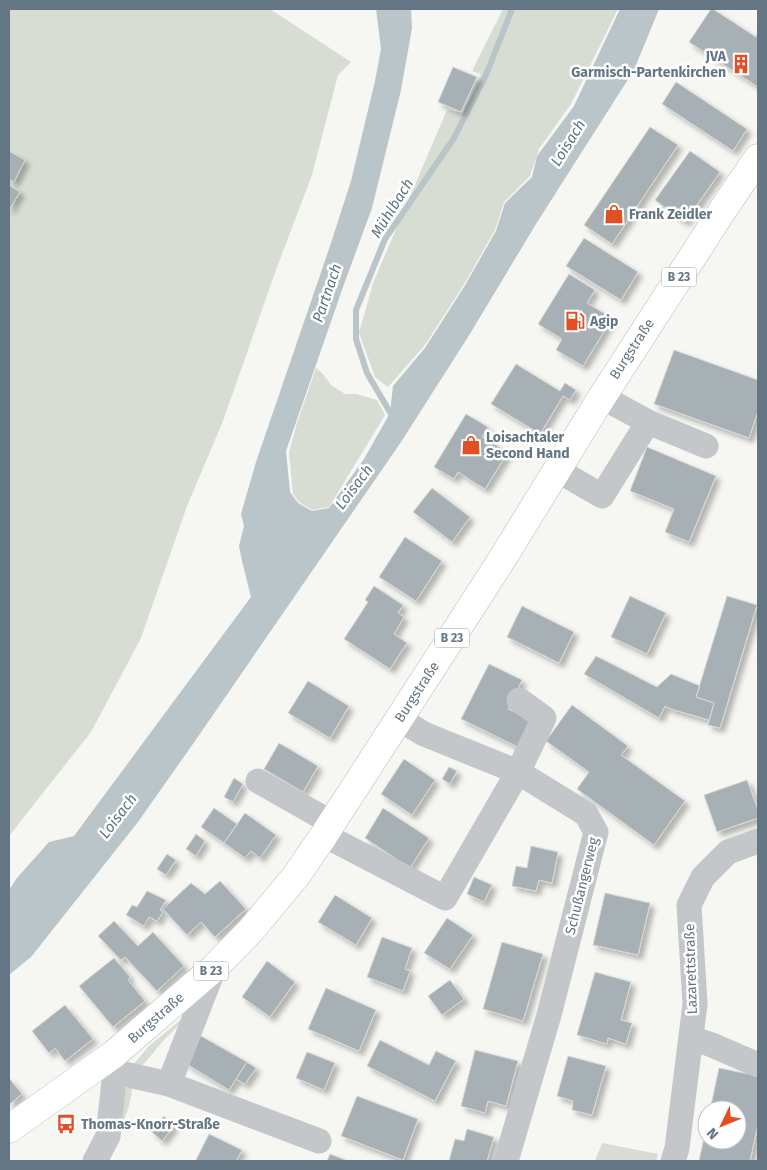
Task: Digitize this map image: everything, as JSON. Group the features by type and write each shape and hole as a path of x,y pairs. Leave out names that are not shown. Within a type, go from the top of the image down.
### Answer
{"main road":[{"name":"Burgstraße","path":"9,1129 115,1063 251,930 296,876 499,564 602,396 726,204 758,158"}],"street":[{"path":"602,396 648,422 706,446"},
{"path":"558,470 602,496 648,422"},
{"path":"258,781 328,829 446,898 518,772 544,718 519,700"},
{"name":"Schußangerweg","path":"399,719 424,734 518,772 586,814 596,832 549,1014 506,1161"},
{"name":"Lazarettstraße","path":"672,1161 677,1148 695,1004 689,905 703,877 728,852 758,841"},
{"path":"169,1084 214,968"},
{"path":"691,1038 758,1065"},
{"path":"95,1161 108,1136 115,1063 319,1141"}],"shaded area":[{"path":"9,9 270,9 351,62 338,75 312,175 277,267 223,421 187,506 141,638 91,732 9,836"},
{"path":"503,9 618,9 571,104 539,149 530,176 504,202 495,230 463,286 425,345 388,387 375,377 359,333 373,283 447,110 463,113 481,74 472,71"},
{"path":"316,368 331,385 345,394 356,394 377,400 385,415 329,507 312,510 299,502 293,494 289,452"},
{"path":"195,1008 137,1072 131,1067 149,1046"},
{"path":"132,1087 124,1121 118,1129 124,1089"},
{"path":"602,1143 658,1154 656,1161 595,1161"}],"water":[{"path":"376,9 411,9 412,28 401,90 372,208 286,451 290,492 298,503 312,511 329,508 364,459 390,413 393,386 425,348 464,287 496,231 505,203 532,177 537,156 574,106 620,9 659,9 634,70 401,442 138,822 31,957 9,975 9,890 17,878 49,842 74,836 251,597 239,546 244,526 241,514 256,462 351,181 381,49"}],"building":[{"name":"JVA Garmisch-Partenkirchen","path":"711,9 756,37 758,33 758,87 689,42"},
{"path":"453,67 477,77 461,112 438,102"},
{"path":"676,82 747,129 733,151 662,104"},
{"path":"650,127 678,145 612,244 584,225"},
{"path":"9,151 25,160 14,182 9,179"},
{"path":"690,151 720,172 685,222 655,200"},
{"path":"9,185 20,192 9,210"},
{"path":"584,238 638,272 621,300 566,266"},
{"name":"Agip","path":"569,274 595,290 587,303 612,318 583,366 556,350 562,339 538,324"},
{"path":"674,350 758,380 758,411 749,438 654,404"},
{"path":"516,364 560,391 565,383 576,390 570,400 563,396 540,434 491,404"},
{"name":"Loisachtaler Second Hand","path":"466,414 488,427 482,437 508,452 485,489 458,472 454,479 434,467"},
{"path":"647,447 716,476 689,542 665,532 674,509 630,491"},
{"path":"432,488 470,517 452,542 413,512"},
{"path":"405,537 442,561 416,601 379,577"},
{"path":"374,586 403,605 398,613 404,617 394,634 407,643 390,669 344,639 368,602 365,600"},
{"path":"630,596 666,613 647,654 611,637"},
{"path":"727,596 757,605 720,728 708,725 714,703 696,697"},
{"path":"522,606 574,632 559,663 507,637"},
{"path":"596,656 657,687 671,674 700,686 696,697 714,703 709,720 665,706 659,718 584,674"},
{"path":"489,664 522,680 508,709 533,721 520,748 461,719"},
{"path":"308,681 349,706 330,738 288,713"},
{"path":"572,705 628,746 621,755 685,801 654,845 577,789 589,772 546,741"},
{"path":"279,743 318,766 303,792 264,769"},
{"path":"404,759 435,780 412,815 381,794"},
{"path":"449,767 457,771 450,784 442,779"},
{"path":"234,778 243,784 233,802 224,797"},
{"path":"747,780 758,810 758,818 717,832 704,795"},
{"path":"214,808 237,824 224,843 201,827"},
{"path":"383,808 429,838 410,868 365,838"},
{"path":"245,813 276,835 260,858 251,851 245,858 224,843"},
{"path":"196,834 205,841 196,856 186,849"},
{"path":"531,846 558,852 552,883 539,880 536,891 512,886 516,866 527,868"},
{"path":"167,854 176,860 166,875 157,869"},
{"path":"474,877 492,885 484,902 467,894"},
{"path":"220,881 246,909 215,937 201,922 187,935 163,909 191,883 205,894"},
{"path":"147,891 166,900 160,910 163,912 157,921 149,917 144,926 126,915 132,905 137,907"},
{"path":"605,893 650,903 638,955 593,945"},
{"path":"335,895 372,918 356,945 318,922"},
{"path":"447,918 473,935 450,969 424,953"},
{"path":"114,921 138,946 153,932 184,966 157,991 125,957 121,960 98,936"},
{"path":"382,937 412,948 405,969 410,971 403,991 367,977"},
{"path":"502,942 543,954 523,1021 483,1009"},
{"path":"114,958 130,977 128,980 145,1001 113,1027 79,986"},
{"path":"267,961 295,982 270,1017 242,997"},
{"path":"595,972 631,982 621,1020 632,1023 626,1044 608,1038 607,1044 577,1035"},
{"path":"450,980 464,999 442,1015 428,996"},
{"path":"326,988 376,1010 359,1051 308,1029"},
{"path":"65,1005 93,1039 65,1061 55,1048 49,1053 32,1031"},
{"path":"201,1036 247,1062 229,1090 185,1063"},
{"path":"380,1040 429,1065 436,1051 456,1061 435,1101 367,1066"},
{"path":"475,1050 518,1061 506,1106 488,1101 485,1113 461,1106"},
{"path":"307,1052 335,1063 324,1090 296,1078"},
{"path":"568,1056 606,1066 592,1115 572,1110 573,1101 557,1096"},
{"path":"247,1062 256,1068 245,1084 236,1079"},
{"path":"719,1068 758,1076 758,1124 750,1161 699,1161 701,1150 747,1150 747,1100 712,1100"},
{"path":"9,1078 22,1094 9,1105"},
{"path":"357,1096 418,1119 403,1160 341,1136"},
{"path":"164,1116 174,1126 162,1141 151,1131"},
{"path":"467,1129 494,1137 487,1161 449,1161 455,1139 464,1141"},
{"path":"209,1134 242,1150 236,1161 196,1160"},
{"path":"330,1154 348,1161 327,1161"}],"waterway":[{"name":"Mühlbach","path":"394,419 367,373 356,339 356,310 385,239 454,138 486,75 512,9"}],"place":[{"name":"JVA Garmisch-Partenkirchen","path":"741,64"},
{"name":"Frank Zeidler","path":"614,214"},
{"name":"Agip","path":"575,321"},
{"name":"Loisachtaler Second Hand","path":"471,445"},
{"name":"Thomas-Knorr-Straße","path":"66,1124"}],"water label":[{"name":"Loisach","path":"568,143"},
{"name":"Partnach","path":"327,293"},
{"name":"Loisach","path":"354,487"},
{"name":"Loisach","path":"118,816"}]}
